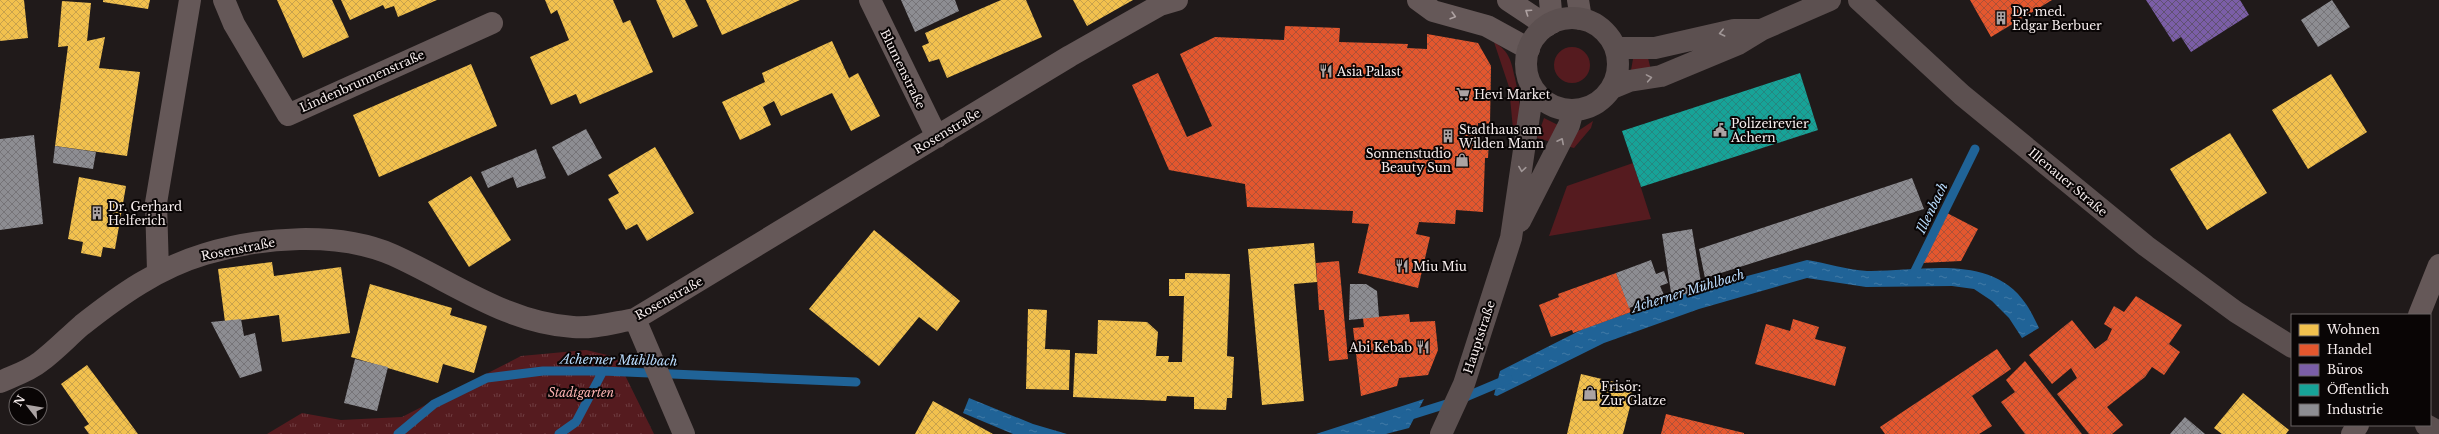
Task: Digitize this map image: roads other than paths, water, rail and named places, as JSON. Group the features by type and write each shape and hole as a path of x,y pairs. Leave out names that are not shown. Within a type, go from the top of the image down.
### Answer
{"main road":[{"path":"1612,88 1618,68 1616,48 1606,32 1590,22 1580,9 1571,18 1549,24 1539,32 1529,49 1527,69 1533,89 1546,102 1554,107 1573,110 1591,106 1599,102 1612,88 1629,81 1661,76 1738,44 1761,30 1830,0"},
{"name":"Illenauer Straße","path":"1859,0 1962,95 2146,246 2236,312 2291,346"},
{"path":"1616,48 1655,48 1734,30 1761,30"},
{"name":"Hauptstraße","path":"1511,238 1533,89"},
{"name":"Hauptstraße","path":"1441,434 1464,384 1511,238 1569,125 1573,110"},
{"path":"2428,426 2439,432"}],"street":[{"path":"158,271 156,202 190,0"},
{"name":"Lindenbrunnenstraße","path":"224,0 234,24 288,115 492,23"},
{"name":"Blumenstraße","path":"870,0 937,137"},
{"name":"Rosenstraße","path":"0,382 39,363 82,325 158,271 206,254 268,242 317,240 352,243 392,255 496,307 528,320 574,328 635,319 1070,56 1160,5 1177,0"},
{"path":"1418,0 1433,10 1487,26 1529,49"},
{"path":"1508,0 1549,24 1550,0"},
{"path":"2419,314 2439,265"},
{"path":"635,319 684,434"}],"water":[{"path":"1807,260 1867,271 1953,268 1974,271 1994,277 2011,288 2026,304 2039,328 2022,338 2009,318 1992,301 1974,289 1952,286 1866,287 1807,278 1699,309 1604,343 1497,396 1494,395 1500,371 1583,329 1702,288"},
{"path":"969,398 1033,424 1067,434 1013,434 963,413"},
{"path":"1424,399 1409,428 1386,434 1316,434"}],"waterway":[{"name":"Illenbach","path":"1911,279 1975,149"},
{"name":"Acherner Mühlbach","path":"398,434 434,404 487,378 543,371 603,371 856,382"},
{"path":"559,434 576,422 603,371"},
{"name":"Acherner Mühlbach","path":"1405,417 1456,401 1508,379"}],"place":[{"name":"Dr. med. Edgar Berbuer","path":"2001,18"},
{"name":"Asia Palast","path":"1326,71"},
{"name":"Hevi Market","path":"1463,94"},
{"name":"Polizeirevier Achern","path":"1720,130"},
{"name":"Stadthaus am Wilden Mann","path":"1448,136"},
{"name":"Sonnenstudio Beauty Sun","path":"1462,160"},
{"name":"Dr. Gerhard Helferich","path":"97,213"},
{"name":"Miu Miu","path":"1402,266"},
{"name":"Abi Kebab","path":"1423,347"},
{"name":"Frisör: Zur Glatze","path":"1590,393"}],"park label":[{"name":"Stadtgarten","path":"581,392"}]}
